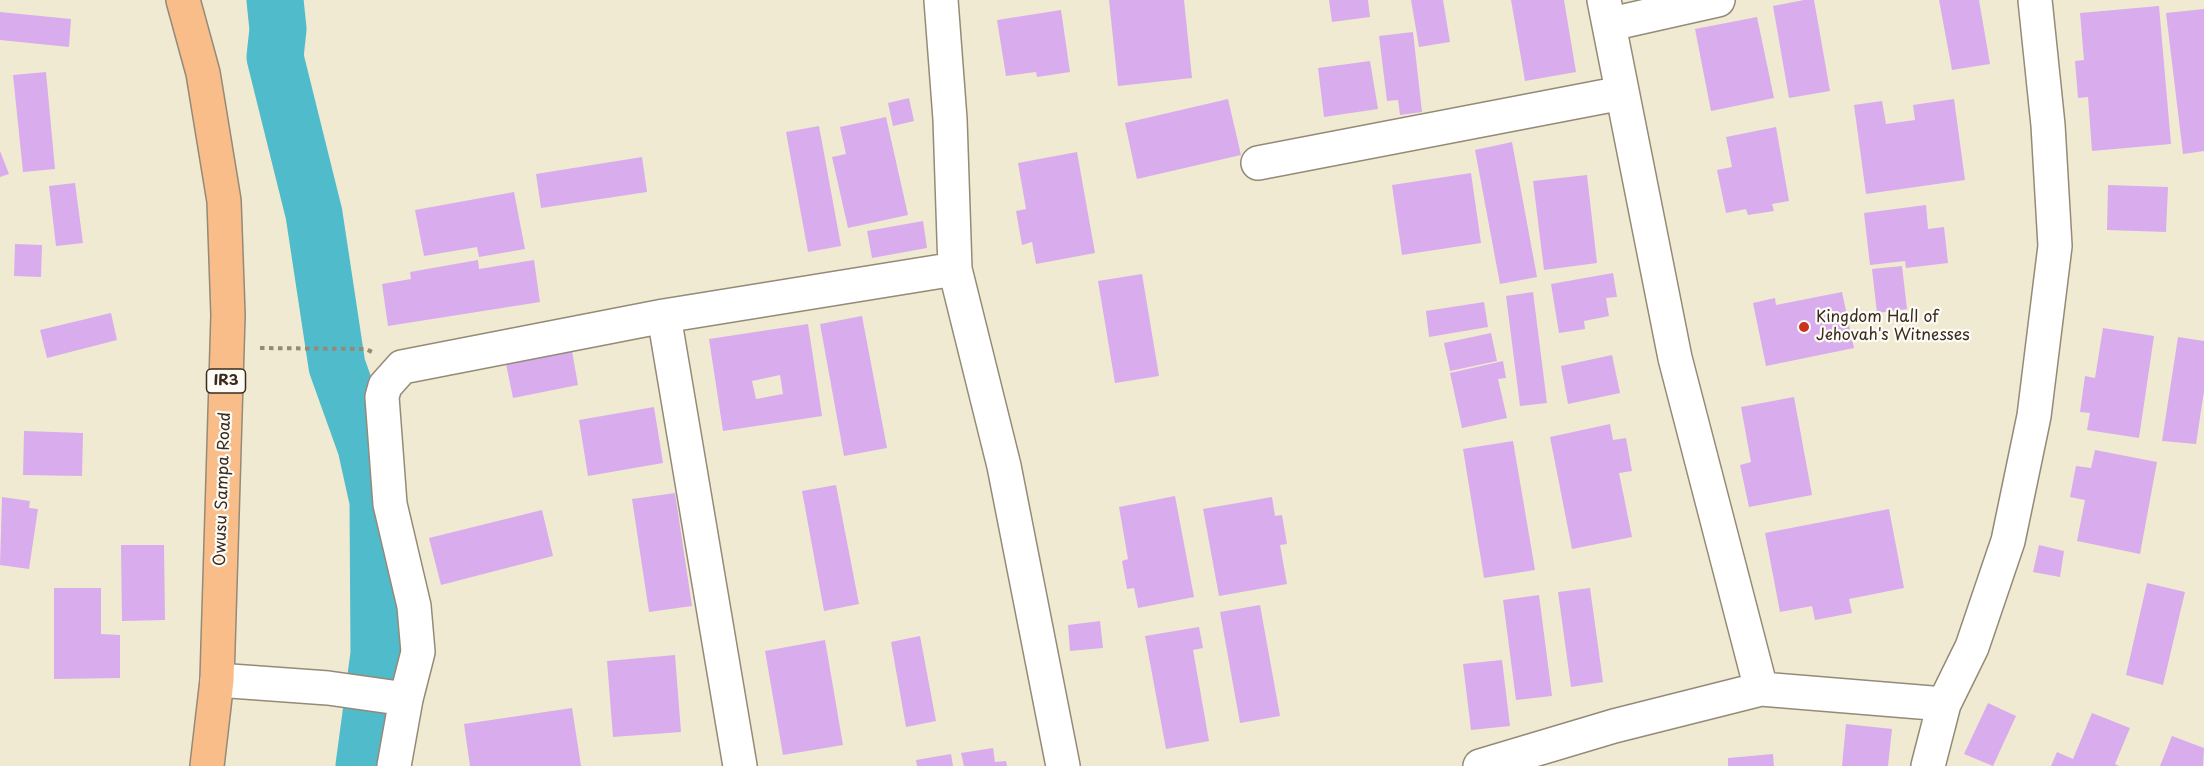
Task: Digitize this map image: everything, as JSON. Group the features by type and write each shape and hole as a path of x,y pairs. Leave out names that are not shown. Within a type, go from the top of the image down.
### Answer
{"main road":[{"name":"Owusu Sampa Road","path":"183,0 203,73 224,201 227,346 217,680 207,766"}],"street":[{"path":"941,0 950,130 955,269 1004,466 1063,766"},
{"path":"1718,0 1608,12 1675,358 1761,689"},
{"path":"1928,766 1944,704 1972,647 2008,541 2034,416 2055,246 2048,125 2035,0"},
{"path":"1257,163 1622,93"},
{"path":"394,766 400,698 418,652 414,606 390,504 382,397 385,386 402,367 664,316 955,269"},
{"path":"664,316 740,766"},
{"path":"217,680 328,688 400,698"},
{"path":"1480,766 1614,726 1761,689 1944,704"}],"path":[{"path":"227,346 303,350 366,350"}],"building":[{"path":"1109,0 1184,0 1192,78 1118,86"},
{"path":"1329,0 1368,0 1370,17 1332,22"},
{"path":"1411,0 1443,0 1450,42 1419,47"},
{"path":"1511,0 1564,0 1576,72 1525,81"},
{"path":"1814,0 1830,91 1789,98 1773,6"},
{"path":"1939,0 1979,0 1990,64 1952,70"},
{"path":"2159,6 2171,144 2092,151 2088,97 2078,98 2075,61 2084,60 2080,13"},
{"path":"2204,9 2204,151 2183,154 2166,13"},
{"path":"1061,10 1070,72 1037,77 1036,72 1006,76 997,20"},
{"path":"0,12 71,19 69,47 0,40"},
{"path":"1757,17 1774,98 1711,111 1695,29"},
{"path":"1413,32 1422,112 1400,115 1398,100 1387,101 1379,36"},
{"path":"1370,61 1378,109 1324,117 1318,68"},
{"path":"46,72 55,169 23,172 13,75"},
{"path":"909,98 914,121 893,126 888,103"},
{"path":"1228,99 1241,155 1137,179 1125,123"},
{"path":"1954,99 1965,180 1866,194 1854,105 1882,101 1886,124 1915,120 1913,105"},
{"path":"886,117 908,215 848,228 832,157 846,154 840,127"},
{"path":"819,126 841,246 808,252 786,132"},
{"path":"1776,127 1789,201 1772,204 1774,211 1748,215 1746,209 1726,213 1717,170 1732,167 1726,137"},
{"path":"1512,142 1537,277 1500,284 1475,150"},
{"path":"0,151 9,174 0,177"},
{"path":"1077,152 1095,253 1036,264 1032,242 1022,245 1016,211 1026,209 1018,163"},
{"path":"642,157 647,192 541,208 536,174"},
{"path":"1471,173 1481,243 1402,255 1392,185"},
{"path":"1587,175 1597,263 1544,270 1533,181"},
{"path":"75,183 83,243 56,246 49,186"},
{"path":"2108,185 2168,187 2166,232 2107,230"},
{"path":"514,192 525,249 479,257 477,247 424,256 415,210"},
{"path":"1926,205 1928,229 1944,227 1948,263 1906,268 1905,261 1870,265 1864,213"},
{"path":"923,221 927,248 872,258 867,231"},
{"path":"15,244 42,245 41,277 14,276"},
{"path":"478,260 479,269 534,260 540,302 388,326 382,284 411,279 410,272"},
{"path":"1902,266 1907,309 1877,313 1872,269"},
{"path":"1613,273 1617,297 1606,298 1609,316 1584,321 1585,329 1559,333 1551,284"},
{"path":"1142,274 1159,376 1115,383 1098,281"},
{"path":"1533,292 1547,403 1520,406 1506,296"},
{"name":"Kingdom Hall of Jehovah's Witnesses","path":"1842,292 1854,348 1766,366 1753,303 1775,298 1776,305"},
{"path":"1484,302 1488,327 1429,337 1426,311"},
{"path":"111,313 117,340 47,358 40,330"},
{"path":"862,316 887,448 844,456 820,324"},
{"path":"808,324 822,416 723,431 709,339","holes":["780,375 783,394 756,399 752,381"]},
{"path":"2103,328 2154,336 2139,438 2087,430 2090,413 2080,412 2085,376 2095,378"},
{"path":"1491,333 1497,361 1450,371 1444,343"},
{"path":"2178,337 2204,341 2204,391 2196,444 2162,441"},
{"path":"572,351 578,385 513,398 506,364"},
{"path":"1612,355 1620,393 1568,404 1561,366"},
{"path":"1503,361 1506,378 1498,379 1507,418 1462,428 1450,373"},
{"path":"1794,397 1812,495 1749,507 1740,465 1751,462 1741,407"},
{"path":"654,407 663,463 588,476 579,420"},
{"path":"1610,424 1613,440 1626,438 1632,471 1619,473 1632,537 1572,549 1550,437"},
{"path":"24,431 83,433 82,476 23,475"},
{"path":"1513,441 1535,570 1484,578 1463,449"},
{"path":"2095,450 2157,462 2140,554 2077,541 2085,500 2070,497 2076,466 2091,468"},
{"path":"836,485 859,604 824,611 802,491"},
{"path":"675,493 692,606 649,612 632,499"},
{"path":"1175,496 1194,597 1138,608 1134,588 1127,589 1122,561 1128,559 1119,507"},
{"path":"2,497 30,501 29,508 38,509 29,569 0,565"},
{"path":"1272,497 1275,516 1282,515 1287,544 1280,545 1287,584 1219,596 1203,509"},
{"path":"1889,509 1904,588 1849,599 1852,613 1815,620 1812,606 1780,612 1765,533"},
{"path":"542,510 553,556 441,585 429,538"},
{"path":"121,545 164,545 165,620 122,621"},
{"path":"2039,545 2064,551 2060,577 2033,572"},
{"path":"2147,583 2185,592 2163,685 2126,675"},
{"path":"54,588 101,588 101,634 120,635 120,678 54,679"},
{"path":"1590,588 1603,682 1571,687 1558,592"},
{"path":"1539,595 1552,696 1516,700 1503,600"},
{"path":"1260,605 1280,716 1240,723 1220,612"},
{"path":"1100,621 1103,648 1070,651 1068,625"},
{"path":"1199,627 1203,648 1193,650 1209,741 1166,749 1145,636"},
{"path":"920,636 936,721 906,727 891,642"},
{"path":"825,640 843,745 783,755 765,651"},
{"path":"675,655 681,732 613,737 607,661"},
{"path":"1502,660 1510,726 1471,730 1463,664"},
{"path":"1988,703 2016,716 1993,766 1964,754"},
{"path":"572,708 581,766 470,766 464,724"},
{"path":"2092,713 2130,728 2115,764 2119,766 2051,766 2057,752 2073,759"},
{"path":"1846,724 1892,729 1888,766 1842,766"},
{"path":"2172,736 2204,748 2203,766 2160,766"},
{"path":"993,748 995,762 1006,761 1007,766 964,766 961,753"},
{"path":"951,754 953,766 917,766 916,760"},
{"path":"1773,754 1774,766 1728,766 1728,758"}],"waterway":[{"path":"275,0 278,29 275,57 314,214 337,366 366,447 378,501 379,654 364,766"}],"place":[{"name":"Kingdom Hall of Jehovah's Witnesses","path":"1804,327"}]}
